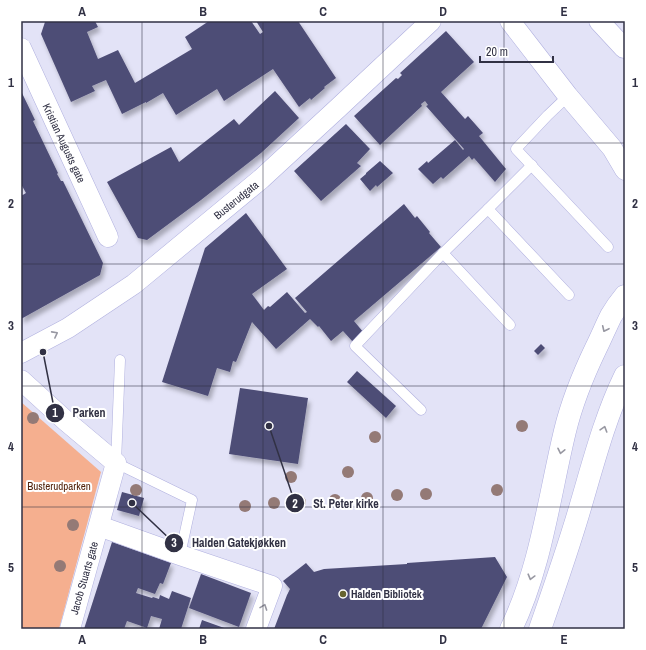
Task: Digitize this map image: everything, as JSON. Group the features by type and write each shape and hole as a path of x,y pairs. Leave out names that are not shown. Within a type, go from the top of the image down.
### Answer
{"main road":[{"path":"511,629 530,583 565,431 574,400 584,373 612,315 625,296"},
{"path":"540,629 577,520 609,414 625,376"}],"street":[{"name":"Busterudgata","path":"21,352 68,328 134,284 262,179 430,21"},
{"path":"510,21 568,96 619,152 625,170"},
{"path":"599,21 624,48 625,46"},
{"name":"Kristian Augusts gate","path":"21,48 108,237"},
{"path":"21,380 66,421 116,463"},
{"name":"Jacob Stuarts gate","path":"70,629 116,463"},
{"path":"99,526 272,586 256,629"}],"lane":[{"path":"568,96 516,149 608,247"},
{"path":"421,410 355,346 443,253 532,165"},
{"path":"488,209 569,295"},
{"path":"443,253 510,325"},
{"path":"120,360 116,463 192,500 180,555"}],"green space":[{"name":"Busterudparken","path":"21,402 101,472 59,629 21,629"}],"building":[{"path":"95,21 98,27 87,32 98,59 118,50 135,83 192,49 185,37 209,21 251,21 260,34 263,32 256,21 298,21 336,78 311,100 310,98 299,107 273,69 224,101 217,89 176,115 163,93 122,114 106,80 92,86 95,91 71,102 41,34 45,22"},
{"path":"446,31 474,62 441,92 465,119 468,116 483,133 479,136 506,169 495,182 474,158 472,160 469,156 443,179 441,177 433,184 418,169 427,161 428,163 455,140 463,150 464,149 426,106 428,105 425,101 421,104 422,106 380,145 354,116 396,78 398,79 402,75 400,73"},
{"path":"275,91 299,118 261,153 201,200 147,240 138,238 107,182 171,147 179,162 234,119 239,125"},
{"path":"21,93 35,120 33,121 58,173 57,174 61,181 63,181 103,263 100,275 21,319 21,196 26,193 21,184"},
{"path":"346,124 370,149 357,163 361,166 321,201 294,171"},
{"path":"380,161 393,173 370,191 360,179"},
{"path":"404,204 415,218 417,216 441,247 354,321 364,333 353,342 343,331 331,341 319,326 318,327 310,319 276,349 252,322 236,362 233,361 230,372 217,368 208,396 162,382 205,248 246,213 287,269 252,294 264,310 268,306 270,307 287,292 305,313 307,312 295,298"},
{"path":"541,344 545,348 538,355 534,351"},
{"path":"357,371 396,406 386,418 347,382"},
{"path":"240,388 308,398 298,464 229,454"},
{"path":"122,492 144,498 139,516 117,510"},
{"path":"112,542 171,563 163,584 160,583 155,594 138,588 136,593 159,599 160,595 169,599 172,591 191,598 181,629 159,629 162,619 151,616 147,628 127,621 124,629 84,629"},
{"path":"495,557 507,577 481,629 274,629 290,589 283,581 306,563 314,572 324,569"},
{"path":"201,574 251,593 239,627 189,608"},
{"path":"202,620 227,629 199,629"}],"place":[{"name":"Parken","path":"43,352"},
{"name":"St. Peter kirke","path":"269,426"},
{"name":"Halden Gatekjøkken","path":"132,503"},
{"name":"Halden Bibliotek","path":"343,594"}]}
